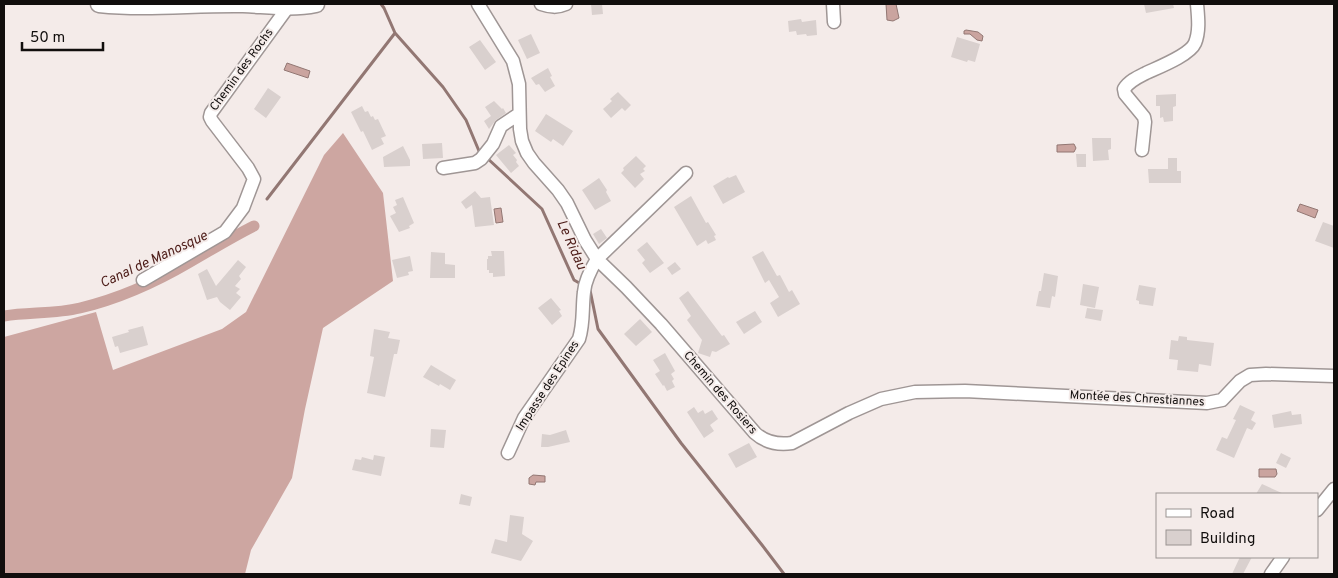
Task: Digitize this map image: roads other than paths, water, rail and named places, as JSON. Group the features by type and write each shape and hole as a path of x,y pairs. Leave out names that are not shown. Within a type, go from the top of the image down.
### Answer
{"street":[{"path":"99,4 124,7 242,4 306,6 316,4"},
{"name":"Chemin des Rosiers","path":"478,4 512,58 519,84 519,114 522,140 527,153 567,203 585,240 597,259 654,317 754,433 770,442 782,444 792,442 849,413 881,399 898,395 939,391 1019,394"},
{"path":"541,4 554,7 566,4"},
{"path":"833,4 834,22"},
{"path":"1142,150 1144,117 1124,89 1128,83 1188,52 1192,48 1198,28 1197,4"},
{"name":"Chemin des Rochs","path":"143,280 225,232 243,208 254,179 248,168 212,121 210,113 288,6"},
{"path":"443,168 476,164 484,156 501,126 519,114"},
{"path":"597,259 686,173"},
{"name":"Impasse des Epines","path":"508,453 524,418 579,339 582,326 585,285 597,259"},
{"name":"Montée des Chrestiannes","path":"1019,394 1207,403 1222,400 1240,381 1250,375 1334,376"},
{"path":"1318,509 1334,489"},
{"path":"1270,574 1282,558"}],"waterway":[{"name":"Le Ridau","path":"381,4 395,33 443,87 466,120 482,154"},
{"path":"267,199 395,33"},
{"name":"Le Ridau","path":"487,158 542,209 574,280 581,284"},
{"name":"Canal de Manosque","path":"4,316 71,310 123,295 164,276 254,226"},
{"name":"Le Ridau","path":"588,289 590,290 598,329 681,443 784,574"}]}
